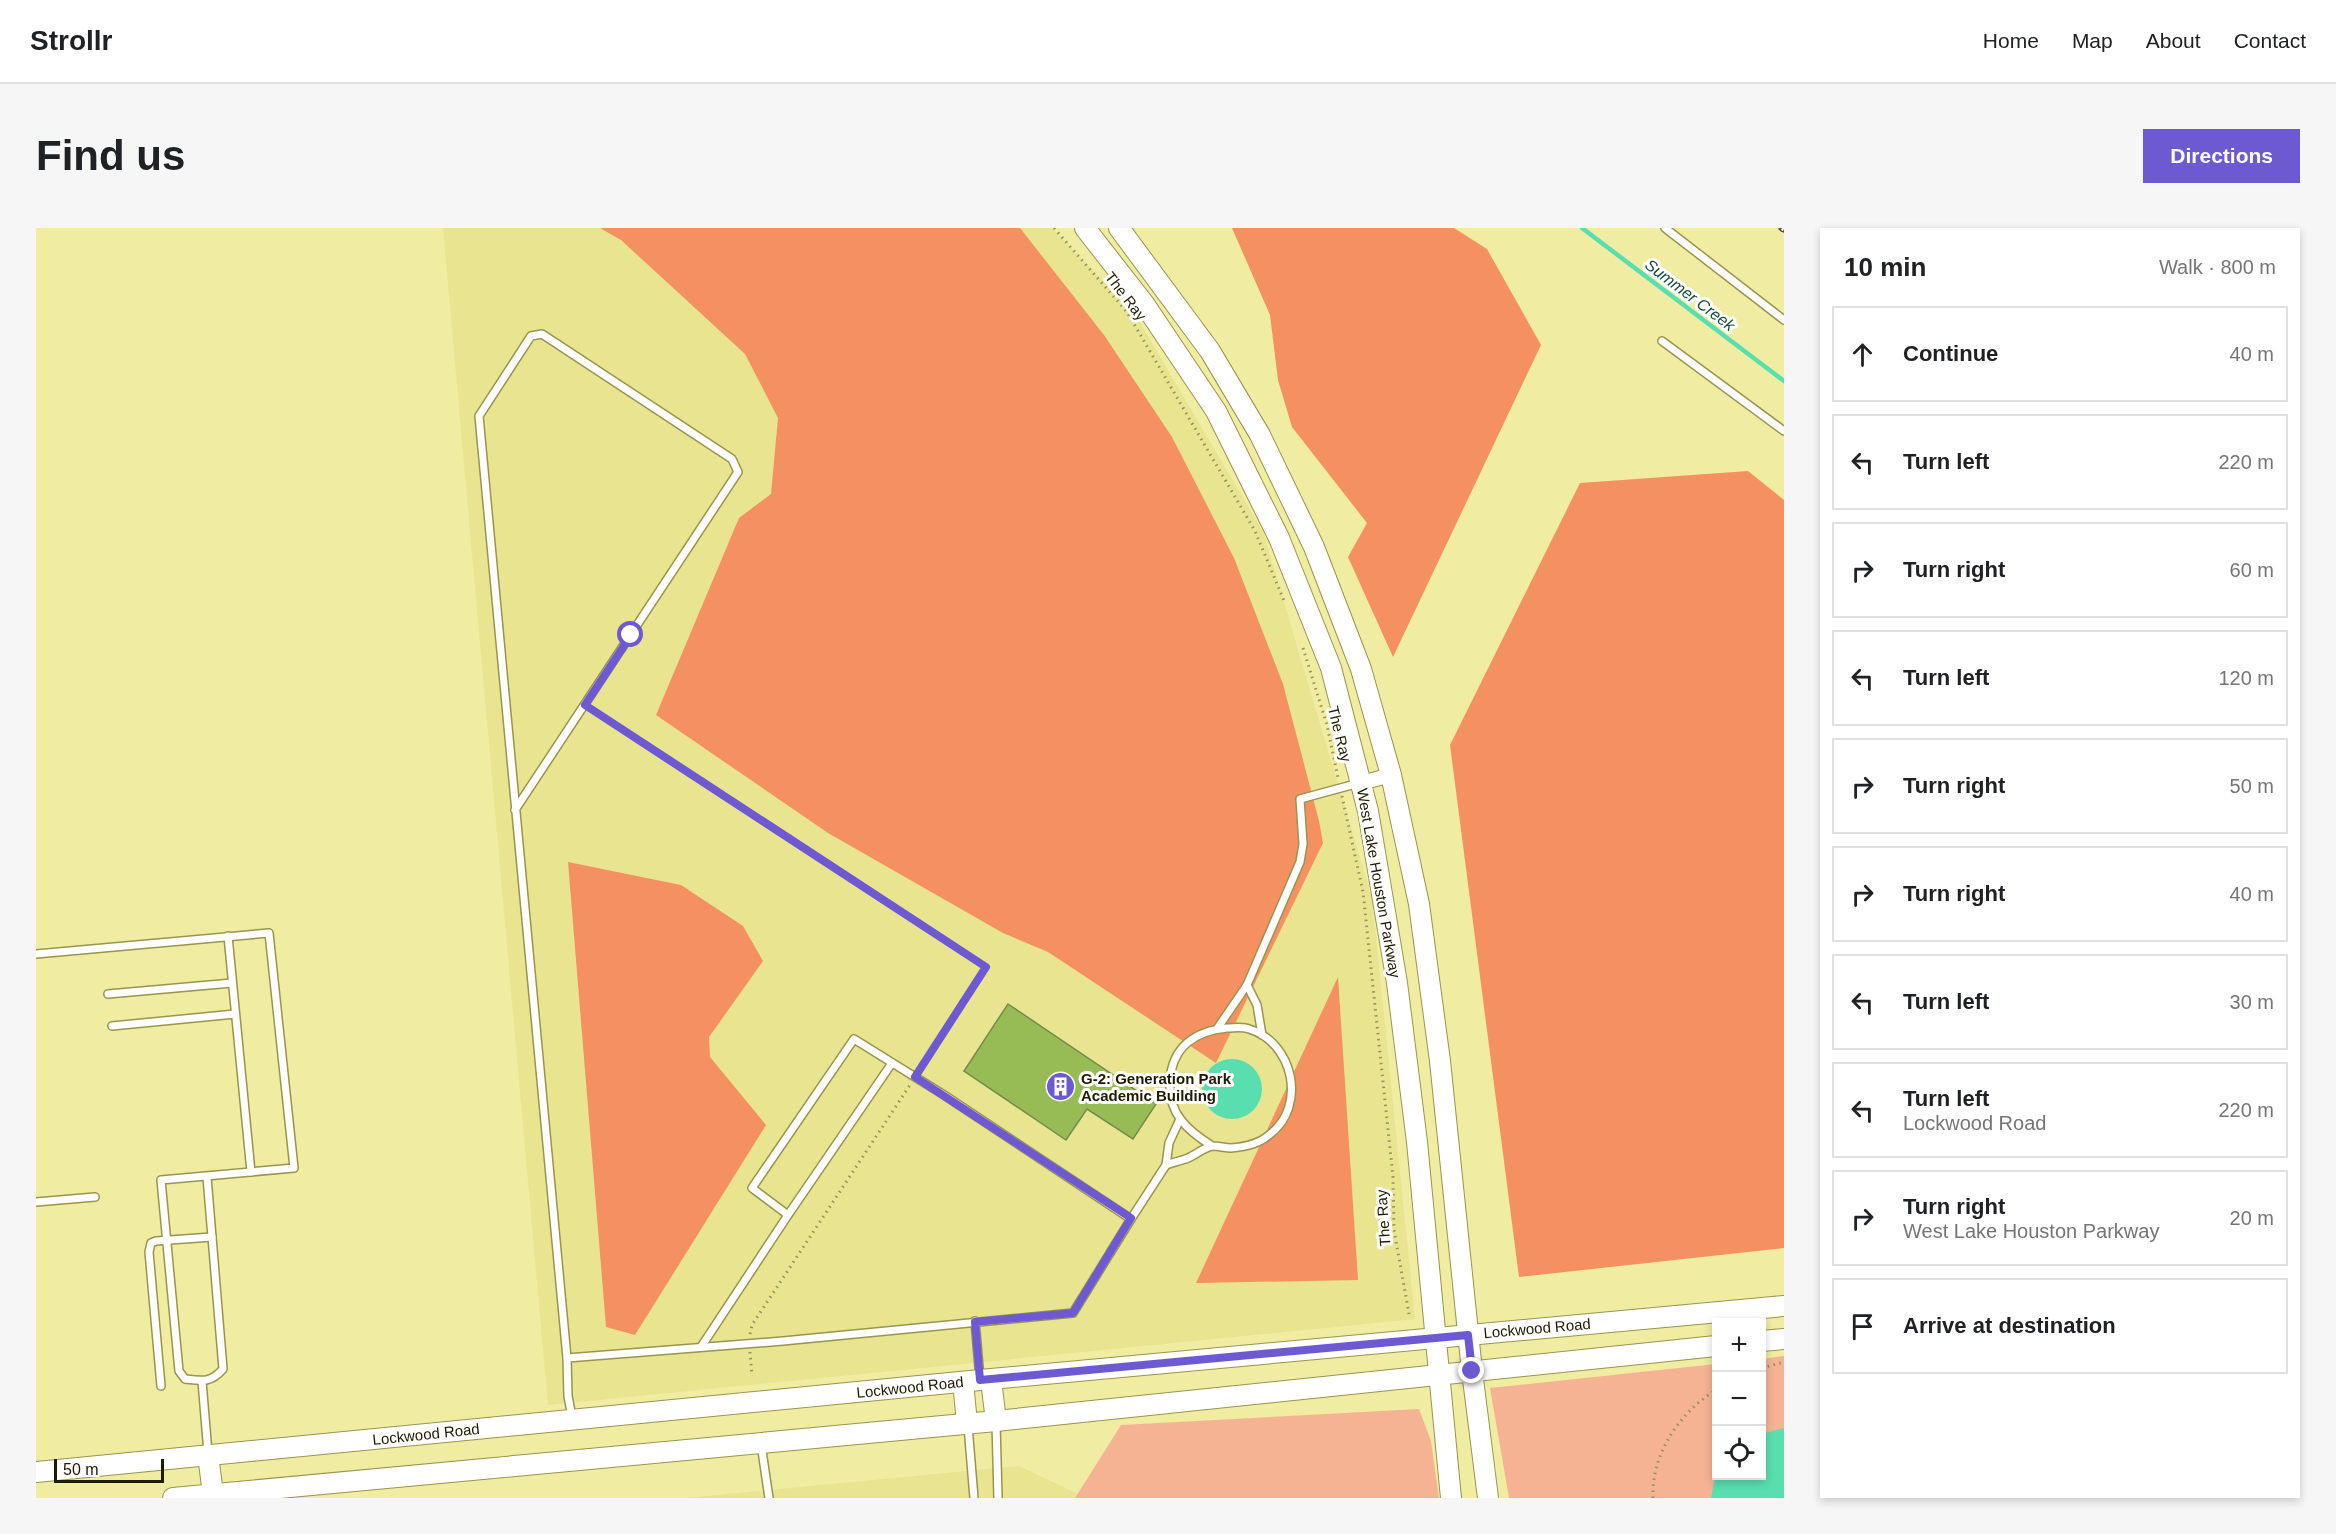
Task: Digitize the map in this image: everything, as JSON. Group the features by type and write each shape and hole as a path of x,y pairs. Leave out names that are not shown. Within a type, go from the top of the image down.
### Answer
{"main road":[{"name":"West Lake Houston Parkway","path":"1085,228 1145,305 1216,411 1279,538 1331,669 1368,811 1397,983 1417,1142 1451,1498"},
{"name":"West Lake Houston Parkway","path":"1119,228 1210,351 1260,435 1314,547 1361,669 1391,775 1419,904 1440,1061 1468,1335 1488,1498"},
{"name":"Lockwood Road","path":"36,1472 1784,1306"},
{"path":"1766,1341 1784,1339"},
{"path":"173,1498 968,1423 1712,1346"},
{"path":"978,1381 996,1420"},
{"path":"968,1423 978,1381"},
{"path":"208,1455 213,1494"}],"street":[{"path":"1361,783 1391,775"}],"lane":[{"path":"1665,228 1784,320"},
{"path":"515,810 738,472 732,459 542,334 531,336 479,416 515,810 567,1358 568,1396 573,1420"},
{"path":"1662,340 1784,431"},
{"path":"1217,1029 1247,985 1300,862 1303,844 1300,799 1361,783"},
{"path":"36,954 269,933 294,1168 161,1180 179,1371 185,1379 202,1381 216,1377 223,1369 207,1177"},
{"path":"228,936 251,1172"},
{"path":"108,994 232,983"},
{"path":"1247,985 1257,1005 1262,1035"},
{"path":"112,1026 235,1014"},
{"path":"1217,1029 1249,1029 1262,1035 1278,1050 1289,1071 1292,1097 1286,1117 1268,1136 1257,1143 1231,1148 1212,1146 1189,1131 1180,1119 1170,1091 1173,1063 1180,1050 1203,1032 1217,1029"},
{"path":"788,1215 752,1188 854,1039 1131,1218"},
{"path":"701,1347 892,1063"},
{"path":"567,1358 749,1344 1073,1313 1166,1165 1169,1143 1180,1119"},
{"path":"1166,1165 1212,1146"},
{"path":"36,1202 95,1197"},
{"path":"161,1386 149,1252 151,1243 212,1237"},
{"path":"975,1322 978,1381"},
{"path":"202,1381 208,1455"},
{"path":"996,1420 998,1498"},
{"path":"968,1423 974,1498"},
{"path":"761,1443 769,1498"}],"path":[{"name":"The Ray","path":"1054,228 1127,312 1256,531 1285,603"},
{"name":"The Ray","path":"1302,646 1327,725 1363,892 1393,1178 1394,1230 1409,1314"},
{"path":"585,705 986,967 752,1325 749,1344 752,1377"},
{"path":"1766,1367 1784,1362"},
{"path":"1653,1498 1656,1467 1673,1431 1696,1405 1712,1393"}],"shaded area":[{"path":"443,228 1052,228 1135,314 1263,532 1372,898 1415,1319 548,1405"},
{"path":"600,228 1020,228 1104,335 1172,437 1234,558 1283,684 1323,843 1216,1063 1048,952 1003,933 828,833 656,715 739,518 771,494 778,418 745,354 621,240"},
{"path":"1232,228 1454,228 1487,249 1541,345 1393,657 1348,557 1367,523 1292,427 1278,380 1270,315"},
{"path":"1748,471 1784,500 1784,1248 1519,1277 1450,745 1580,483"},
{"path":"568,862 681,885 743,926 763,961 709,1037 710,1057 766,1125 635,1335 606,1327"},
{"path":"1338,977 1358,1280 1196,1283"},
{"path":"1232,1059 1249,1064 1257,1072 1262,1089 1257,1106 1249,1114 1232,1119 1215,1114 1207,1106 1202,1089 1207,1072 1215,1064"},
{"path":"1784,1356 1784,1498 1509,1498 1490,1388 1712,1364 1712,1480 1766,1480 1766,1358"},
{"path":"1419,1409 1431,1441 1439,1498 1075,1498 1121,1425"},
{"path":"1784,1428 1784,1498 1711,1498 1714,1480 1766,1480 1766,1433"},
{"path":"1019,1466 1078,1494 1075,1498 686,1498"}],"building":[{"name":"G-2: Generation Park Academic Building","path":"1008,1004 1156,1104 1133,1139 1087,1109 1066,1140 964,1071"}],"waterway":[{"name":"Summer Creek","path":"1582,228 1784,381"}],"place":[{"name":"G-2: Generation Park Academic Building","path":"1060,1087"}],"route":[{"path":"631,635 585,705 986,967 915,1077 1131,1218 1073,1313 975,1322 980,1380 1468,1335 1472,1371"}]}
